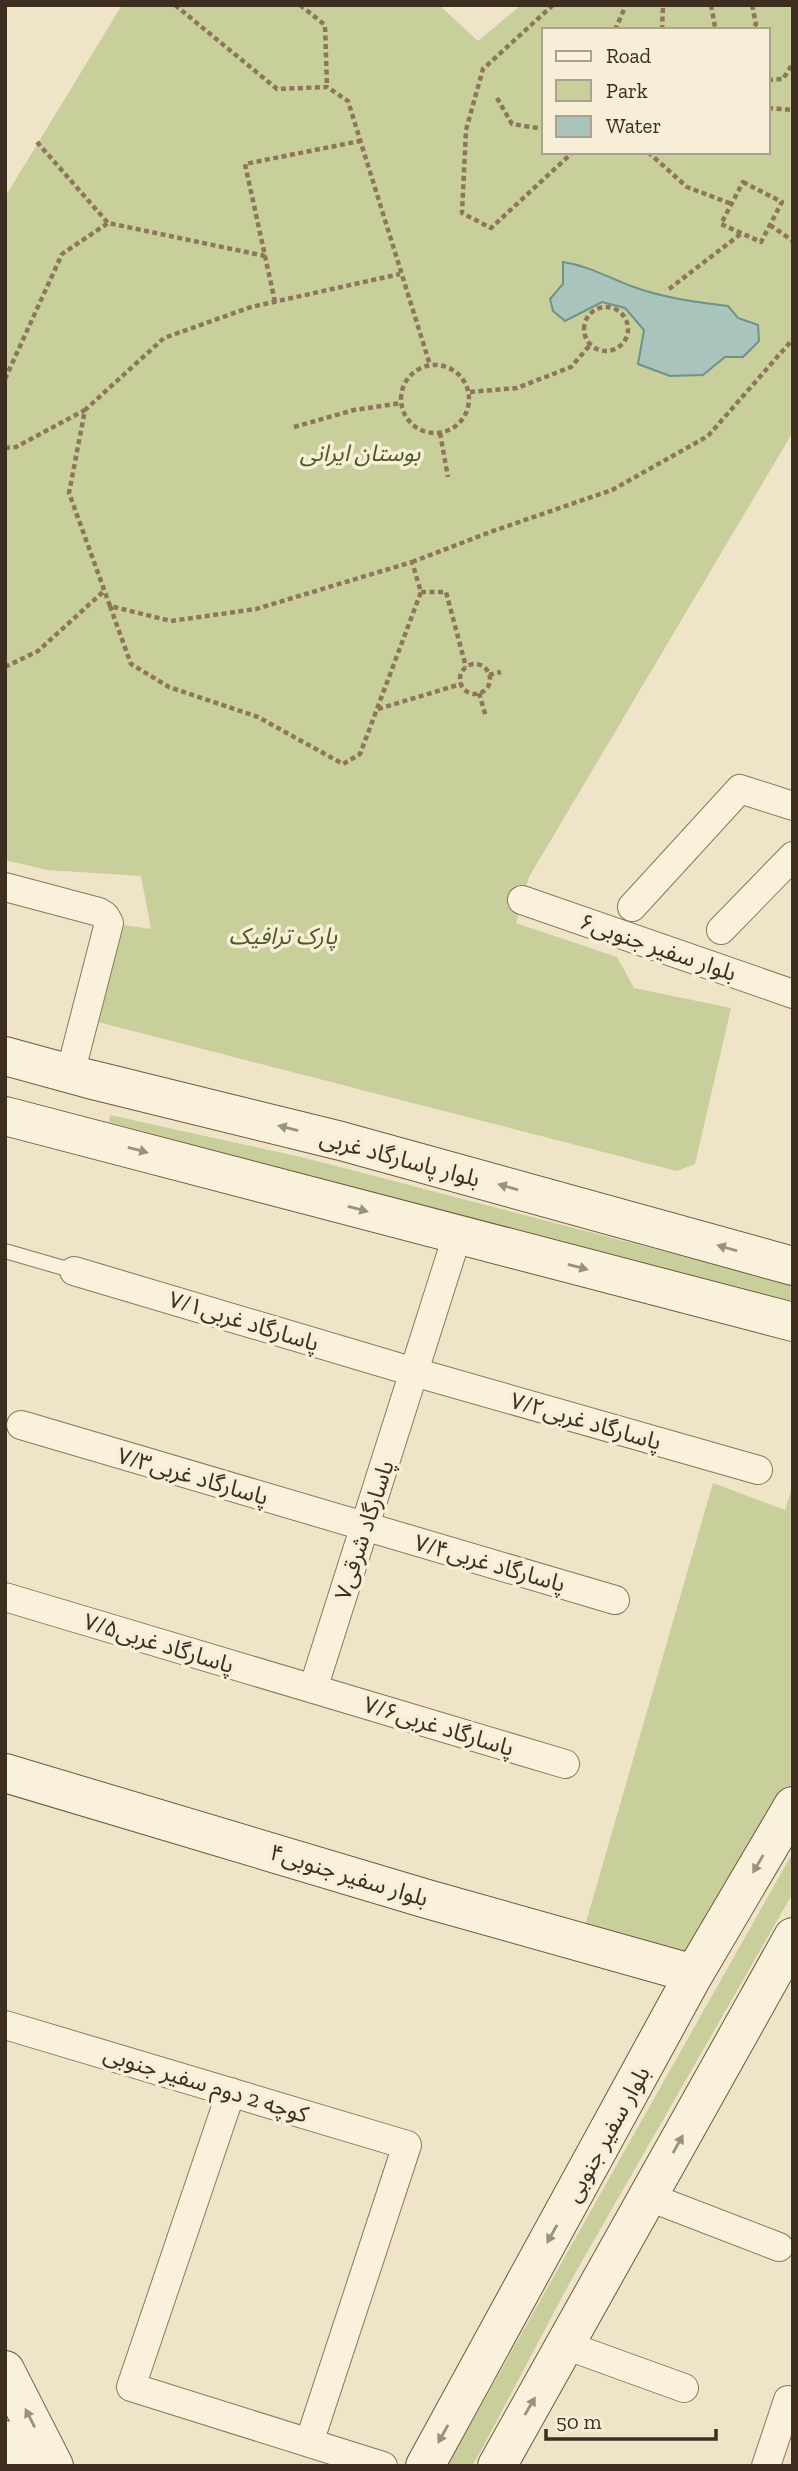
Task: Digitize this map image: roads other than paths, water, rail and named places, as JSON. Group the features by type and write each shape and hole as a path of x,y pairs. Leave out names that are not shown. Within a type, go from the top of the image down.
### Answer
{"main road":[{"name":"بلوار پاسارگاد غربی","path":"5,1056 341,1141 793,1266"},
{"path":"72,1133 80,1077"},
{"path":"5,1116 793,1322"},
{"name":"بلوار سفیر جنوبی۴","path":"5,1773 414,1895 694,1974"},
{"name":"بلوار سفیر جنوبی","path":"425,2466 694,1974 793,1805"},
{"path":"497,2466 649,2197 778,1993 793,1937"},
{"path":"5,2370 54,2466"},
{"path":"5,2440 18,2466"}],"street":[{"path":"632,907 740,789 793,806"},
{"path":"721,930 793,856"},
{"path":"5,887 99,912 105,916 108,923 80,1077"},
{"name":"بلوار سفیر جنوبی۶","path":"522,900 793,994"},
{"name":"پاسارگاد شرقی۷","path":"313,1689 457,1236"},
{"name":"پاسارگاد غربی۷/۱","path":"74,1271 414,1372"},
{"name":"پاسارگاد غربی۷/۲","path":"414,1372 758,1470"},
{"name":"پاسارگاد غربی۷/۳","path":"13,1423 365,1527"},
{"name":"پاسارگاد غربی۷/۴","path":"365,1527 615,1600"},
{"name":"پاسارگاد غربی۷/۵","path":"5,1597 313,1689"},
{"name":"پاسارگاد غربی۷/۶","path":"313,1689 565,1764"},
{"name":"کوچه 2 دوم سفیر جنوبی","path":"5,2025 407,2145 309,2443"},
{"path":"231,2092 131,2387 383,2466"},
{"path":"649,2197 779,2247"},
{"path":"565,2345 684,2388"},
{"path":"766,2466 788,2400"}],"lane":[{"path":"5,1251 74,1271"}],"water":[{"path":"563,262 590,269 655,294 728,306 738,318 758,325 759,341 743,357 725,357 703,375 670,376 638,364 644,330 625,308 602,302 565,321 553,311 550,299 563,284"}],"park label":[{"name":"بوستان ایرانی","path":"360,453"},
{"name":"پارک ترافیک","path":"283,936"}]}
